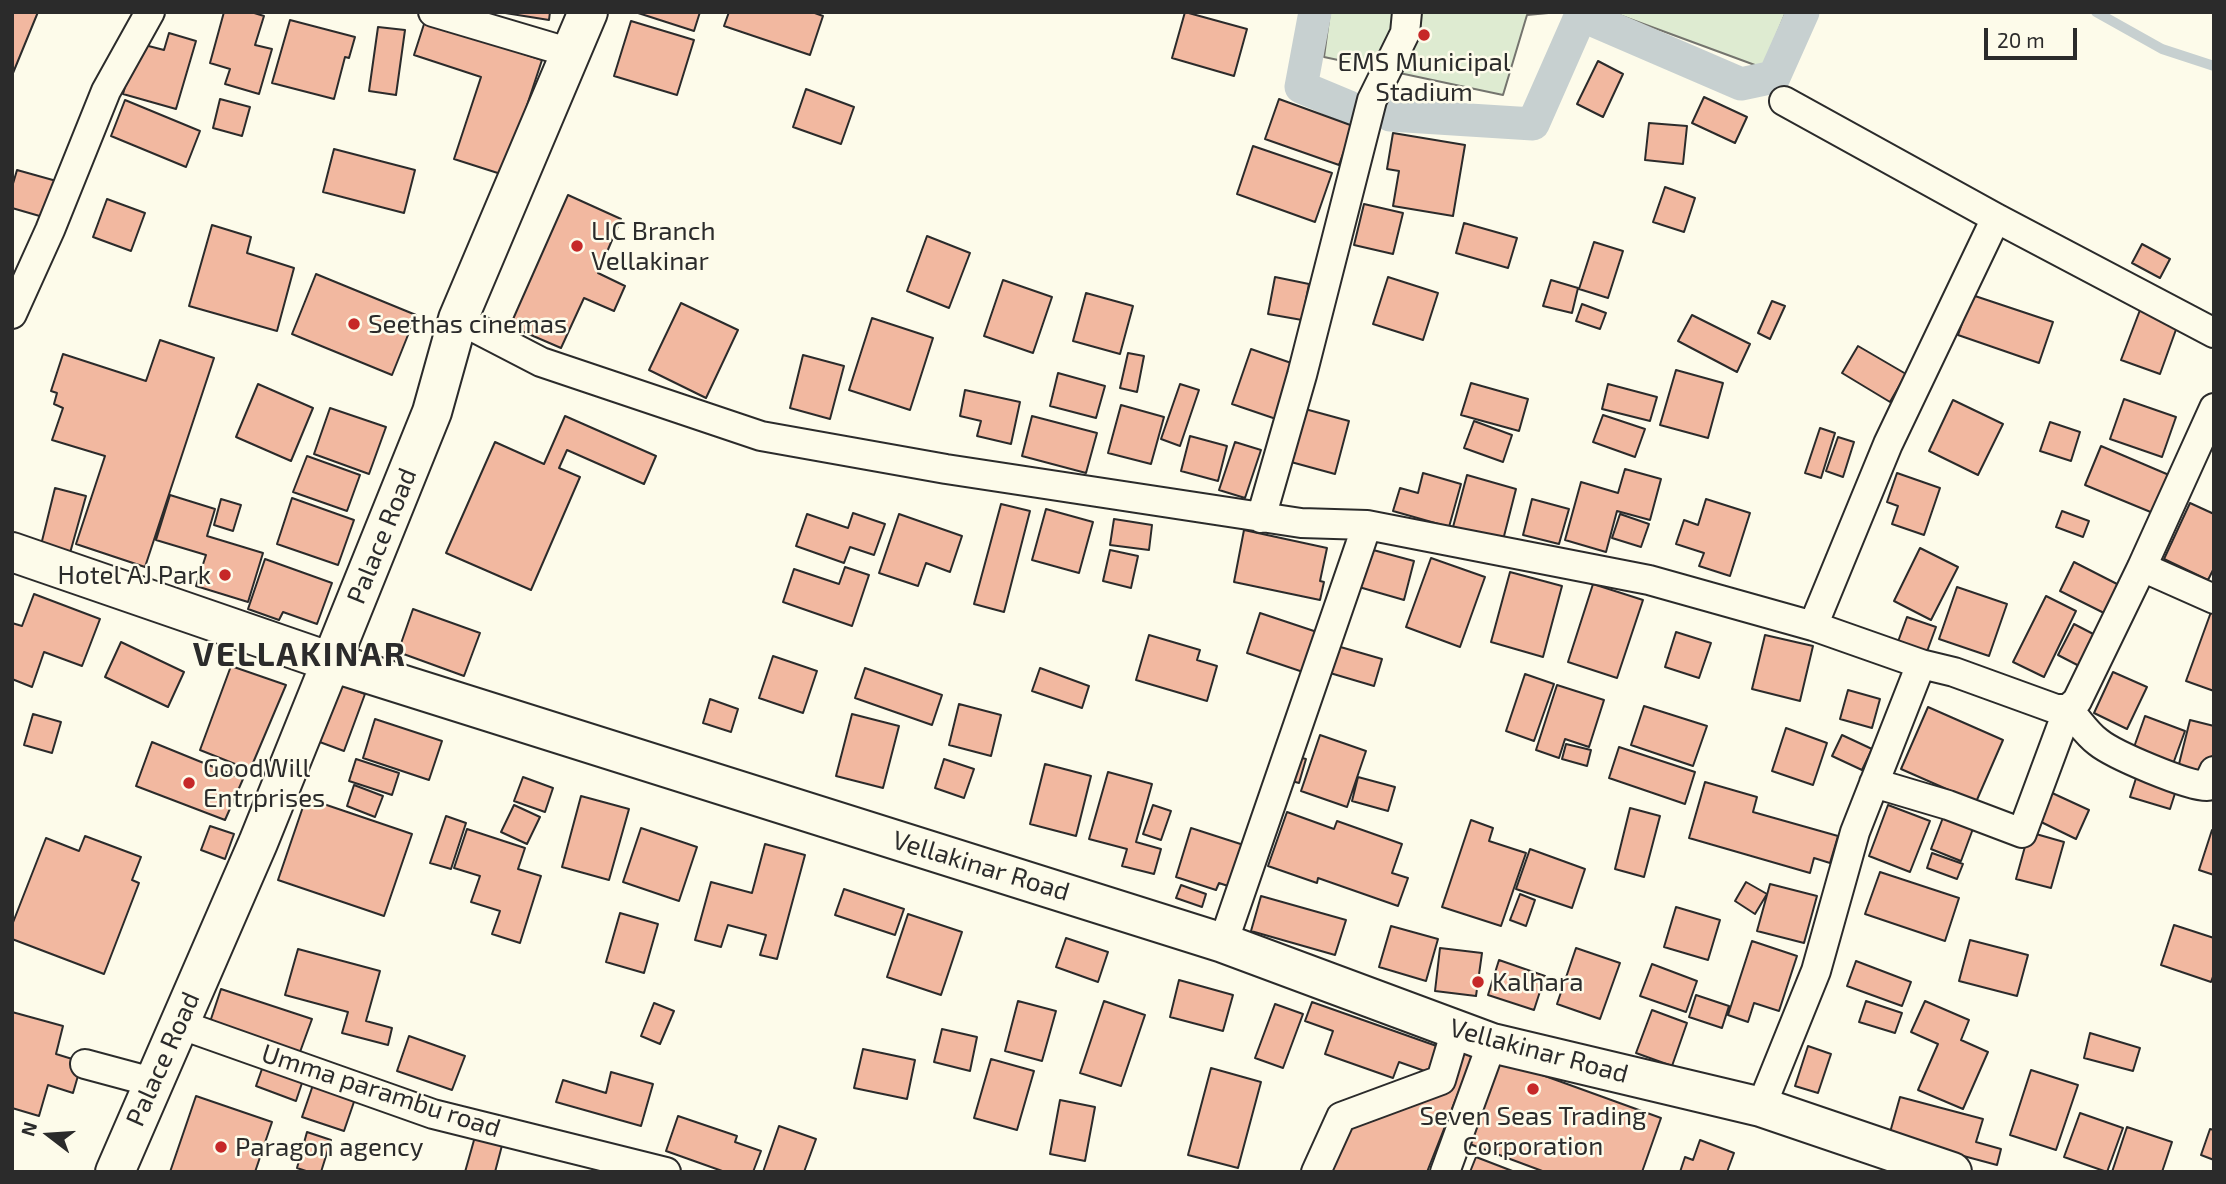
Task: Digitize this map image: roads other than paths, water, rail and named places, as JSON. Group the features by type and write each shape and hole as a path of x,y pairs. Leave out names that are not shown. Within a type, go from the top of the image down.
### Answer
{"main road":[{"name":"Palace Road","path":"115,1172 258,843 432,412 458,319 588,12"},
{"name":"Vellakinar Road","path":"12,552 331,662 1223,943 1492,1043 1761,1107 1952,1172"}],"street":[{"path":"12,314 50,230 106,91 150,12"},
{"path":"433,12 571,53"},
{"path":"1261,518 1302,375 1372,100 1405,33 1408,12"},
{"path":"1784,101 1996,218 2214,333"},
{"path":"1814,626 1888,444 1996,218"},
{"path":"458,319 541,362 761,436 946,469 1261,518 1301,523 1367,524 1649,580 1814,626 2056,709 2068,709 2099,743 2161,773 2199,786 2207,786 2214,771"},
{"path":"1874,783 1948,805 2022,833 2068,709 2077,701 2214,408"},
{"path":"1223,943 1367,524"},
{"path":"2141,568 2214,599"},
{"path":"1761,1107 1816,971 1855,832 1922,664"},
{"name":"Umma parambu road","path":"179,1024 433,1114 666,1172"},
{"path":"1316,1172 1341,1117 1441,1080 1457,1030"},
{"path":"1445,1172 1492,1043"},
{"path":"85,1064 152,1082"}],"waterway":[{"path":"1315,12 1301,87 1349,107"},
{"path":"1390,115 1533,124 1581,15 1741,84 1774,77 1803,12"},
{"path":"2096,12 2162,49 2214,66"}],"place":[{"name":"EMS Municipal Stadium","path":"1424,35"},
{"name":"LIC Branch Vellakinar","path":"577,246"},
{"name":"Seethas cinemas","path":"354,324"},
{"name":"Hotel AJ Park","path":"225,575"},
{"name":"GoodWill Entrprises","path":"189,783"},
{"name":"Kalhara","path":"1478,982"},
{"name":"Seven Seas Trading Corporation","path":"1533,1089"},
{"name":"Paragon agency","path":"221,1147"}],"district":[{"name":"VELLAKINAR","path":"300,655"}]}
